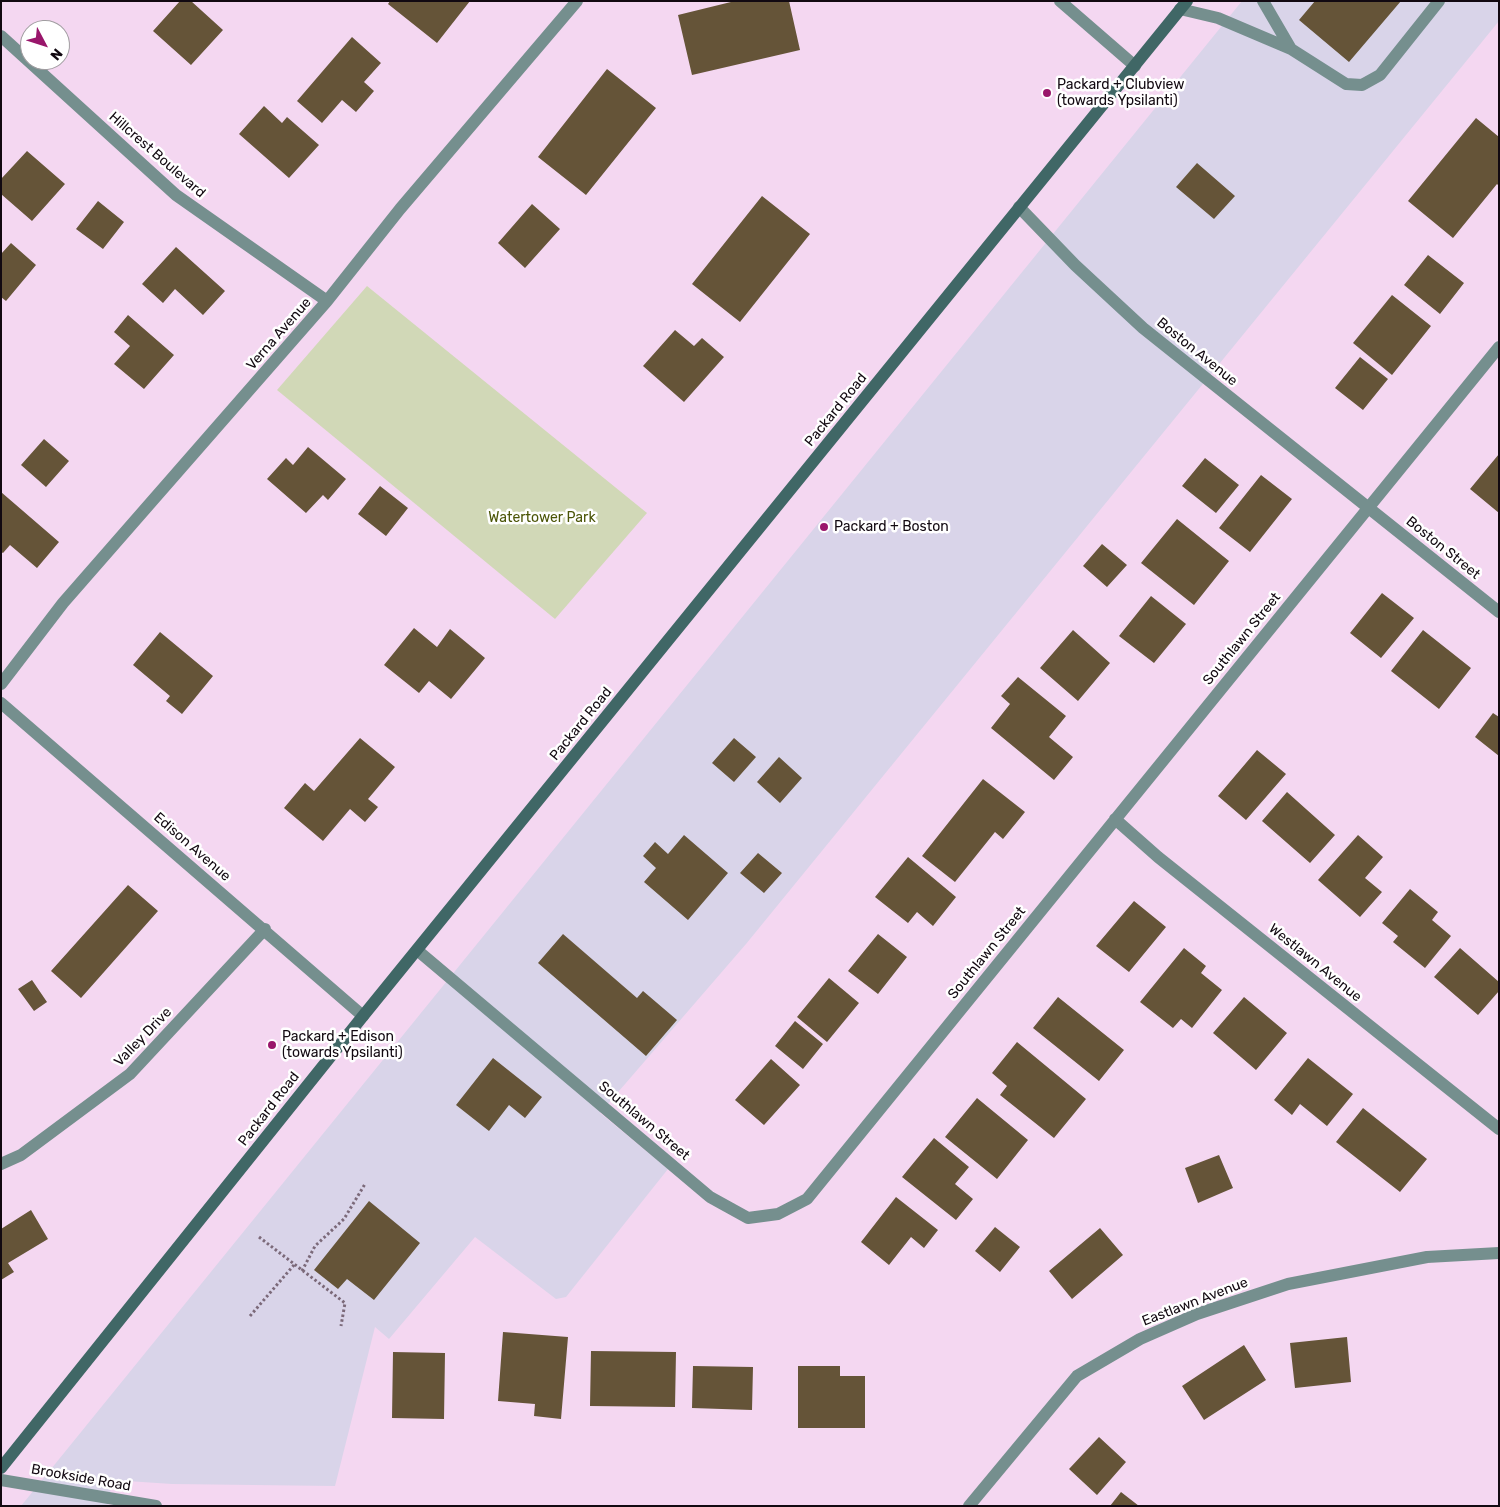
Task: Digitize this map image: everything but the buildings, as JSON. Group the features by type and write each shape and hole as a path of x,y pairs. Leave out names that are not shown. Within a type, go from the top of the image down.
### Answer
{"main road":[{"name":"Packard Road","path":"1,1468 363,1016 1183,5"}],"street":[{"name":"Verna Avenue","path":"1,684 63,603 327,302 400,209 578,1"},
{"path":"1060,1 1135,66"},
{"path":"1263,1 1291,49"},
{"path":"1183,5 1291,49 1346,84 1362,86 1380,75 1439,1"},
{"name":"Hillcrest Boulevard","path":"1,36 176,195 327,302"},
{"name":"Boston Avenue","path":"1019,207 1075,265 1143,328 1368,508"},
{"name":"Southlawn Street","path":"417,950 710,1197 748,1218 778,1214 807,1198 1499,347"},
{"name":"Boston Street","path":"1368,508 1499,612"},
{"name":"Edison Avenue","path":"1,703 265,929 363,1016"},
{"name":"Westlawn Avenue","path":"1115,819 1158,856 1499,1129"},
{"name":"Valley Drive","path":"1,1164 20,1156 130,1074 265,929"},
{"name":"Eastlawn Avenue","path":"969,1506 1077,1376 1140,1339 1197,1314 1288,1284 1427,1257 1499,1253"},
{"name":"Brookside Road","path":"1,1480 156,1506"}],"path":[{"path":"302,1271 315,1246 344,1219 365,1184"},
{"path":"259,1237 345,1304 341,1326"},
{"path":"250,1316 294,1264"}],"shaded area":[{"path":"1242,1 1499,1 1499,21 746,944 600,1113 668,1169 566,1297 556,1299 475,1237 389,1339 375,1327 335,1486 172,1484 112,1480 108,1506 21,1506"}],"green space":[{"name":"Watertower Park","path":"367,286 647,513 555,619 277,390"}],"place":[{"name":"Packard + Clubview (towards Ypsilanti)","path":"1047,93"},
{"name":"Packard + Boston","path":"824,527"},
{"name":"Packard + Edison (towards Ypsilanti)","path":"272,1045"}]}
